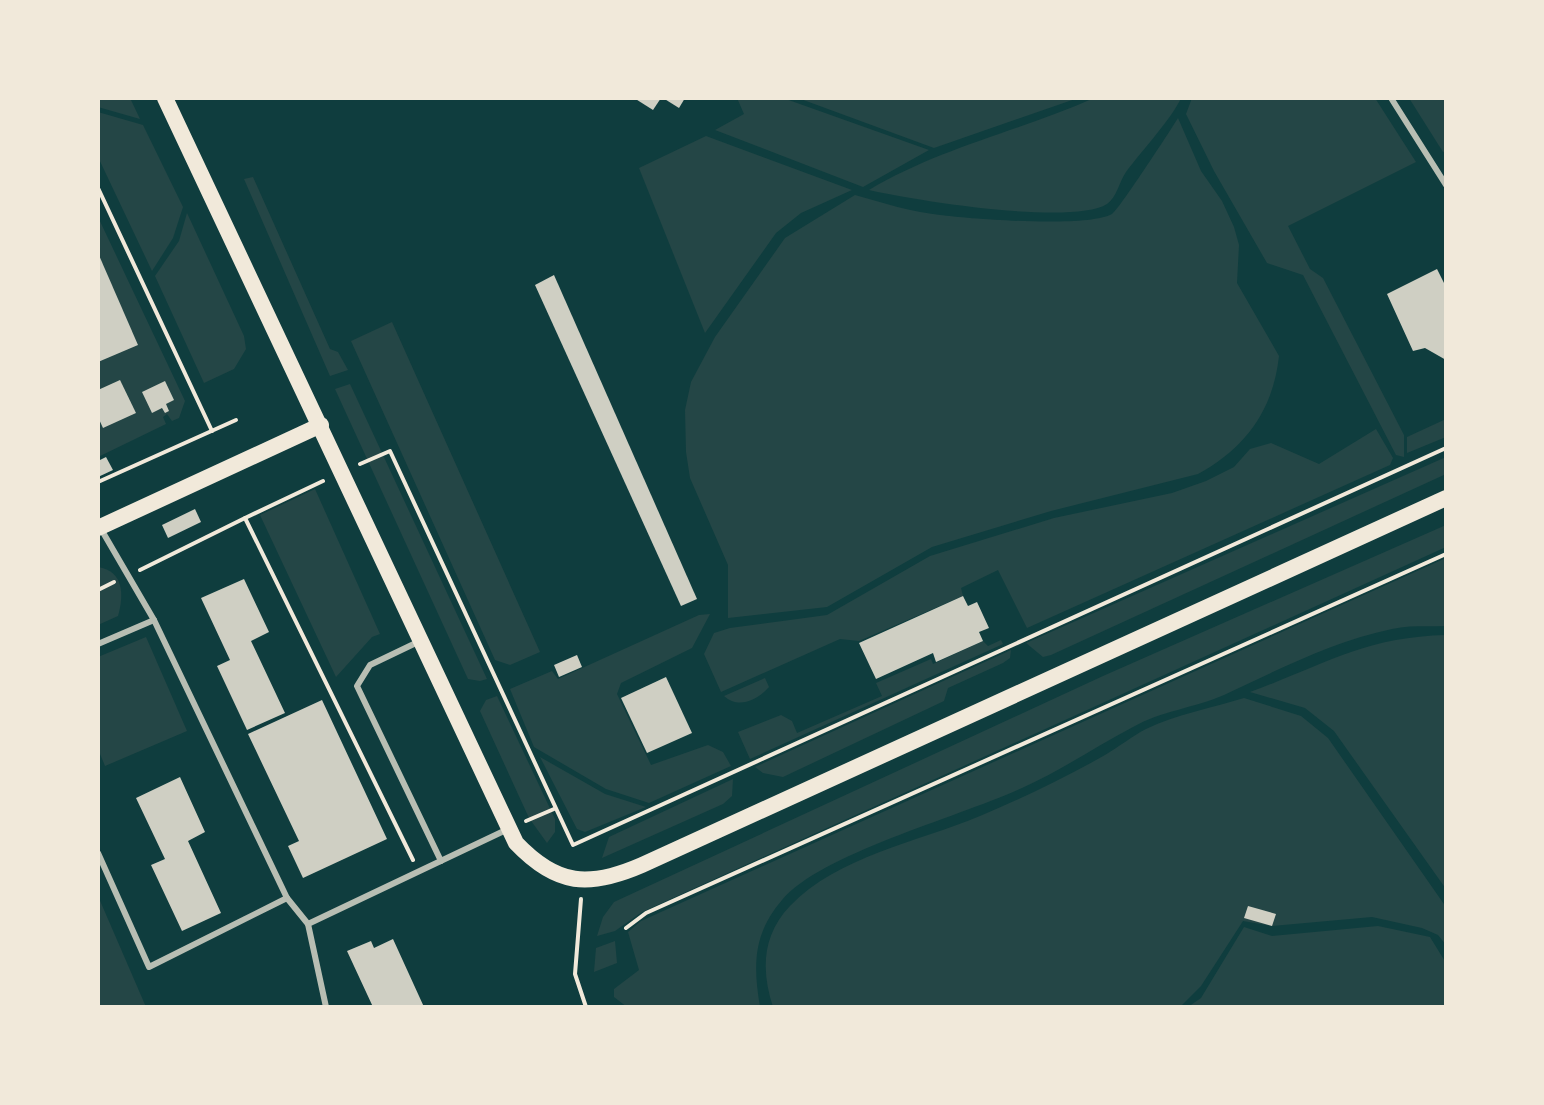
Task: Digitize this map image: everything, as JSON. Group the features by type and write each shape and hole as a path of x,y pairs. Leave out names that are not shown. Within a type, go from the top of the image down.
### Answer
{"main road":[{"path":"165,98 512,836 548,871 582,881 621,874 1446,498"},
{"path":"99,528 321,425"}],"lane":[{"path":"1391,98 1446,185"},
{"path":"99,528 154,620 287,898 308,924 326,1007"},
{"path":"98,644 154,620"},
{"path":"422,641 370,665 357,686 441,861"},
{"path":"308,924 441,861 512,836"},
{"path":"98,853 149,967 287,898"}],"path":[{"path":"98,188 212,431"},
{"path":"98,482 236,420"},
{"path":"127,577 390,451 573,845 1446,448"},
{"path":"245,518 418,872"},
{"path":"626,928 660,907 1446,554"},
{"path":"512,836 556,809"},
{"path":"582,881 575,974 586,1007"}],"shaded area":[{"path":"98,98 130,98 140,119 98,107"},
{"path":"737,98 783,98 929,150 863,187 715,130 744,114"},
{"path":"798,98 1078,98 934,148"},
{"path":"1094,98 1181,98 1164,125 1126,172 1107,204 1088,210 1028,212 954,205 869,190 951,151"},
{"path":"1192,98 1375,98 1416,162 1288,226 1310,269 1323,278 1404,435 1404,457 1396,455 1303,275 1267,263 1214,171 1186,114"},
{"path":"1409,98 1446,98 1446,151 1443,152"},
{"path":"98,112 143,125 183,207 173,238 152,271 98,157"},
{"path":"1178,118 1201,171 1222,201 1234,227 1239,245 1237,283 1279,356 1276,376 1263,411 1243,440 1198,474 1051,511 932,547 827,607 728,618 728,565 690,478 685,410 691,382 715,337 785,238 855,195 929,214 956,217 1055,222 1099,218 1116,210"},
{"path":"706,136 852,190 801,213 776,233 705,333 639,168"},
{"path":"253,177 330,349 338,352 348,370 330,376 244,179"},
{"path":"187,213 244,336 246,349 234,369 204,383 155,276 179,241"},
{"path":"98,217 185,401 179,418 172,421 167,414 163,417 166,424 98,457"},
{"path":"392,322 540,652 510,665 495,660 351,341"},
{"path":"350,384 487,679 468,679 335,389"},
{"path":"1446,419 1446,437 1407,453 1407,437"},
{"path":"1376,429 1393,458 1390,465 1027,628 998,570 961,588 963,596 859,641 840,639 721,692 704,654 714,633 730,628 827,615 930,556 1054,518 1172,493 1234,467 1250,449 1271,443 1319,464"},
{"path":"1446,457 1446,474 1051,655 1043,657 1026,643"},
{"path":"315,489 380,634 372,637 336,677 260,515"},
{"path":"1446,525 1446,547 642,912 615,931 597,936 603,917 614,902 1103,676"},
{"path":"1446,558 1446,626 1398,628 1370,634 1306,657 1224,695 1155,717 1022,788 859,852 801,883 772,913 760,938 756,977 760,1007 627,1007 614,997 614,989 639,970 628,932 641,921"},
{"path":"98,567 113,573 120,585 121,600 118,616 98,625"},
{"path":"710,614 692,648 621,683 617,694 651,765 708,745 723,752 731,766 649,803 606,789 534,747 510,689 552,671 558,679 699,615"},
{"path":"1446,635 1446,889 1334,731 1305,708 1250,692 1367,647"},
{"path":"146,637 187,731 105,766 98,749 98,657"},
{"path":"1001,640 1003,644 750,759 738,732 781,715 792,721 797,733 882,696 876,683 931,659 933,664 983,641 988,646"},
{"path":"1011,650 1010,658 1003,663 948,688 944,701 783,777 763,773 755,767"},
{"path":"765,678 769,687 747,702 735,702 724,696"},
{"path":"497,696 555,819 555,832 547,843 529,818 480,711 486,700"},
{"path":"1244,698 1301,716 1328,738 1446,907 1446,945 1438,935 1422,928 1372,917 1272,926 1243,921 1201,986 1180,1007 773,1007 767,980 766,954 774,929 790,906 831,874 1027,795 1158,724"},
{"path":"540,757 605,794 646,807 585,832 577,829"},
{"path":"733,779 732,796 723,804 602,858 609,837"},
{"path":"98,896 146,1007 98,1007"},
{"path":"1378,926 1430,937 1446,963 1446,1007 1188,1007 1201,998 1244,927 1272,936"},
{"path":"615,941 617,963 594,972 596,948"}],"building":[{"path":"634,98 661,98 653,110"},
{"path":"663,98 685,98 679,108"},
{"path":"98,253 138,345 98,362"},
{"path":"1437,269 1446,287 1446,360 1425,348 1413,351 1387,294"},
{"path":"554,275 697,599 681,606 535,285"},
{"path":"120,380 136,413 103,428 98,417 98,390"},
{"path":"165,381 174,400 166,404 169,411 165,413 162,408 152,413 142,392"},
{"path":"106,457 113,470 98,477 98,461"},
{"path":"195,509 201,522 168,538 162,525"},
{"path":"244,579 269,632 251,641 285,713 247,730 217,666 230,660 201,598"},
{"path":"963,596 968,606 977,602 989,628 979,632 983,641 936,662 933,653 876,679 859,643"},
{"path":"577,655 582,667 559,677 554,665"},
{"path":"666,677 692,733 647,753 621,698"},
{"path":"322,700 387,839 303,878 288,846 299,841 248,734"},
{"path":"180,777 205,832 188,841 221,913 182,931 151,865 165,859 136,798"},
{"path":"1248,906 1276,914 1272,926 1244,918"},
{"path":"393,939 424,1007 373,1007 347,951 371,941 374,948"}]}
